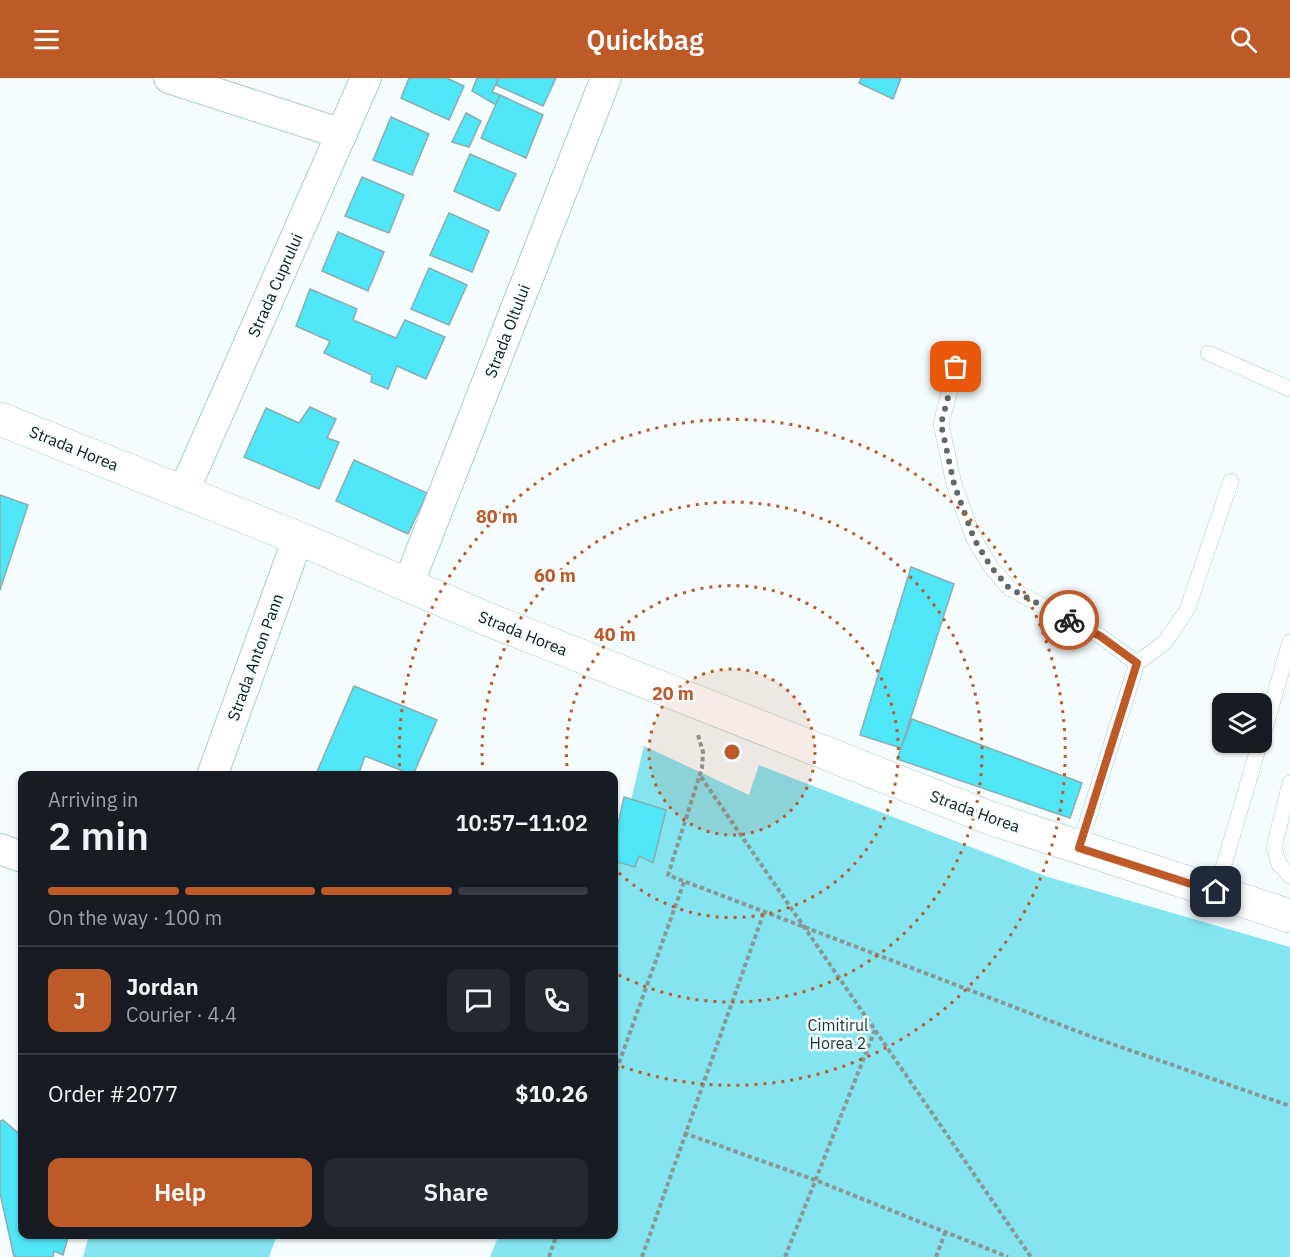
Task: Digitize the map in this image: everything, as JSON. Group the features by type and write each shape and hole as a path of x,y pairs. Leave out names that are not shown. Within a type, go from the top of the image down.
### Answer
{"street":[{"path":"169,78 342,134"},
{"name":"Strada Cuprului","path":"183,493 366,78"},
{"name":"Strada Oltului","path":"408,585 606,78"},
{"name":"Strada Horea","path":"0,418 298,538 684,698 990,818 1216,892 1287,910"},
{"name":"Strada Anton Pann","path":"214,771 298,538"},
{"path":"0,849 18,856"}],"lane":[{"path":"1208,353 1290,389"},
{"path":"956,367 941,424 954,484 974,539 985,558 1009,588 1100,636 1137,663"},
{"path":"1079,848 1137,663 1166,642 1187,610 1231,481"},
{"path":"1272,703 1290,642"},
{"path":"1216,892 1257,753"},
{"path":"1290,783 1274,847 1279,864 1290,876"}],"path":[{"path":"684,698 703,752 700,776 668,875 1095,1038 1290,1106"},
{"path":"700,776 1031,1257"},
{"path":"618,1066 684,882"},
{"path":"642,1257 764,912"},
{"path":"785,1257 875,1029"},
{"path":"684,1133 814,1180 1008,1257"},
{"path":"936,1257 945,1233"},
{"path":"549,1257 555,1239"}],"green space":[{"name":"Cimitirul Horea 2","path":"644,746 749,795 759,765 1048,877 1290,947 1290,1257 490,1257 497,1239 618,1239 618,853"},
{"path":"88,1239 276,1239 269,1257 83,1257"}],"building":[{"path":"409,78 447,78 464,86 449,120 401,98"},
{"path":"477,78 499,78 492,92 500,95 496,105 472,91"},
{"path":"499,78 556,78 543,106 496,85"},
{"path":"861,78 901,78 893,99 859,83"},
{"path":"500,95 543,115 526,158 481,138"},
{"path":"466,113 481,121 469,147 452,142"},
{"path":"391,117 429,134 412,175 373,160"},
{"path":"470,154 516,174 499,211 454,191"},
{"path":"362,177 404,195 389,233 345,216"},
{"path":"449,213 489,231 472,272 430,255"},
{"path":"338,232 384,252 368,291 322,271"},
{"path":"429,268 467,285 449,325 411,309"},
{"path":"310,289 357,309 353,320 396,338 405,320 445,337 426,379 397,366 388,389 371,382 372,375 324,353 330,341 296,326"},
{"path":"310,407 336,419 327,438 339,442 319,489 244,457 266,408 299,423"},
{"path":"354,460 427,493 408,534 336,501"},
{"path":"0,495 28,505 0,590"},
{"path":"911,567 954,584 901,748 860,735"},
{"path":"354,686 437,720 415,771 403,771 365,756 360,771 317,771"},
{"path":"912,719 1082,783 1070,818 897,759"},
{"path":"624,797 666,810 653,863 639,856 635,867 618,862 618,824"},
{"path":"3,1120 18,1133 18,1239 68,1239 63,1255 54,1251 53,1257 14,1257 0,1193 0,1121"}],"way so far":[{"path":"956,367 941,424 954,484 974,539 991,567 1009,588 1069,620"}],"route":[{"path":"1069,620 1100,636 1137,663 1079,848 1216,892"}]}
